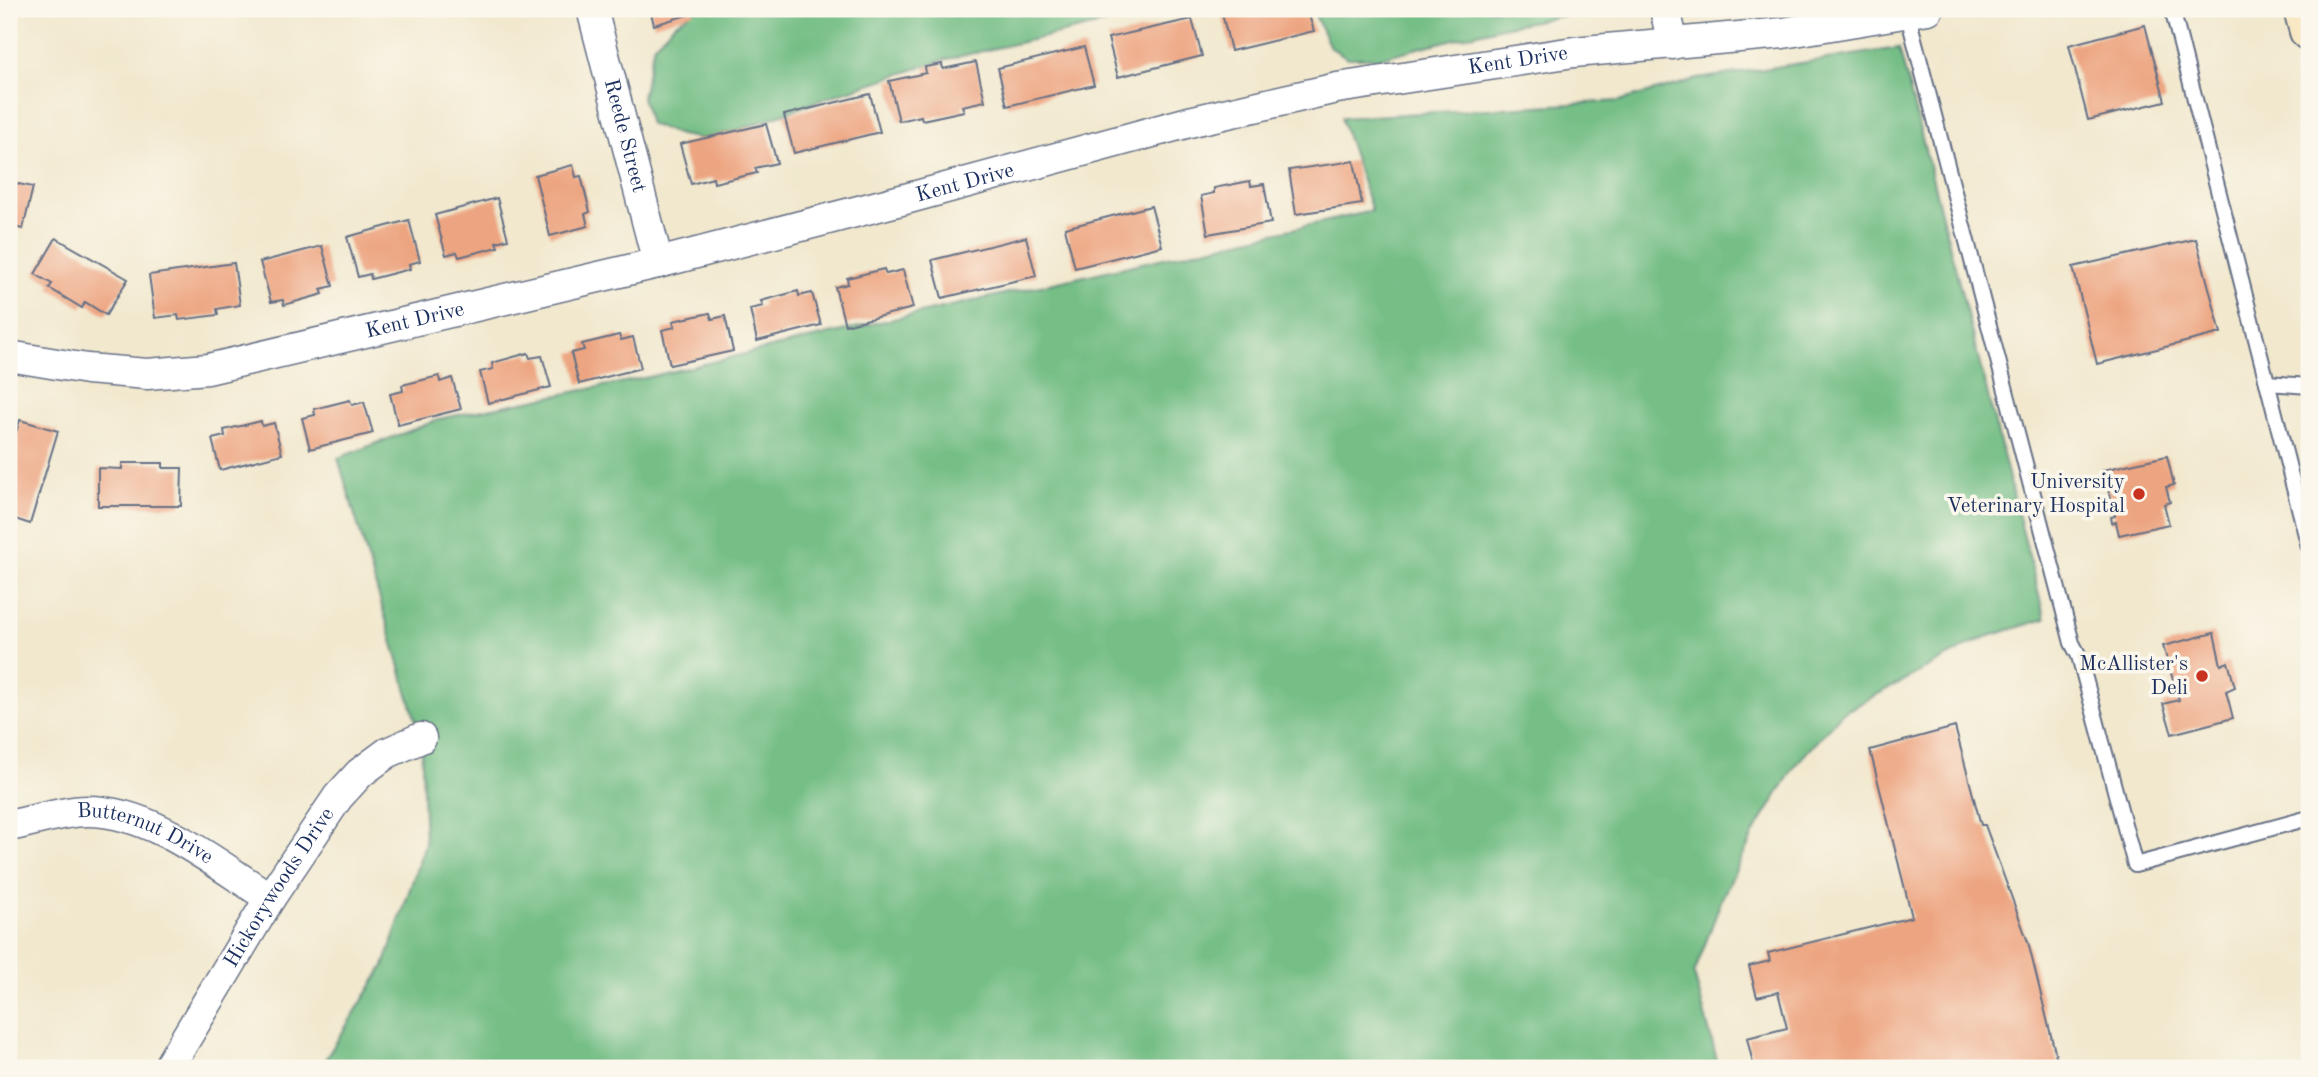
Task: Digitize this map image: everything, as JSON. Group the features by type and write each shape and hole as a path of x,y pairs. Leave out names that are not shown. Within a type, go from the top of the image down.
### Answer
{"main road":[{"path":"2303,9 2309,31"}],"street":[{"name":"Reede Street","path":"592,9 658,263"},
{"path":"1665,9 1673,44"},
{"name":"Kent Drive","path":"9,356 87,369 147,374 208,369 658,263 1193,121 1337,88 1574,52 1783,33 1918,11"},
{"name":"Hickorywoods Drive","path":"168,1068 270,898 345,789 360,773 387,753 421,738"},
{"name":"Butternut Drive","path":"9,826 87,811 116,814 143,822 167,834 270,898"}],"lane":[{"path":"2172,9 2309,547"},
{"path":"1918,11 2072,643 2079,656 2135,865 2309,818"},
{"path":"2267,383 2309,386"}],"green space":[{"path":"697,9 1196,9 1146,14 943,60 738,130 703,139 680,135 650,124 642,97 654,45 674,24"},
{"path":"1305,9 1600,9 1502,27 1379,58 1348,58 1330,47 1315,15"},
{"path":"1899,48 2045,619 1983,638 1842,713 1796,764 1755,831 1723,896 1694,974 1719,1068 320,1068 384,966 425,844 421,738 338,458 443,418 649,377 1372,211 1341,118 1619,101 1698,79"}],"building":[{"path":"650,9 693,9 694,13 654,25"},
{"path":"1221,9 1307,9 1314,31 1231,51"},
{"path":"1192,19 1202,56 1118,77 1108,38"},
{"path":"2145,25 2165,101 2088,120 2069,45"},
{"path":"1084,47 1094,85 1007,106 998,68"},
{"path":"976,62 985,101 962,106 964,111 922,120 921,116 899,121 889,81 926,73 925,67 942,64 943,69"},
{"path":"870,94 880,132 794,153 784,115"},
{"path":"766,124 777,163 755,168 757,173 714,183 713,178 691,184 680,144"},
{"path":"1354,161 1362,204 1296,214 1289,170"},
{"path":"573,165 576,177 581,176 590,212 585,214 588,226 550,236 535,175"},
{"path":"1250,181 1251,186 1264,184 1271,223 1208,234 1201,196 1214,193 1214,188"},
{"path":"9,182 33,187 23,229 9,226"},
{"path":"497,198 508,239 496,242 498,247 459,257 457,252 446,255 435,215"},
{"path":"1151,206 1162,246 1075,268 1065,228"},
{"path":"409,220 420,261 409,264 410,269 371,279 370,274 358,277 347,237"},
{"path":"1026,237 1036,276 942,298 932,260"},
{"path":"56,238 128,279 106,315 85,302 82,308 49,288 52,284 35,274"},
{"path":"2196,239 2221,333 2097,364 2073,267"},
{"path":"322,246 333,286 321,289 323,294 284,305 283,300 271,302 260,262"},
{"path":"234,263 240,305 217,309 218,315 179,320 178,315 155,318 149,275"},
{"path":"884,269 886,274 903,270 913,308 845,325 835,287 848,284 847,278"},
{"path":"798,291 799,296 812,293 821,325 757,341 750,309 763,306 761,301"},
{"path":"710,313 712,319 725,316 733,351 670,365 662,330 675,327 673,321"},
{"path":"619,335 621,340 633,337 641,368 579,384 571,353 584,350 582,344"},
{"path":"528,353 530,358 542,356 551,387 488,403 480,372 493,369 492,363"},
{"path":"439,376 440,382 452,378 461,409 398,425 390,394 403,391 402,385"},
{"path":"350,400 352,405 364,402 373,433 310,449 302,418 315,415 314,409"},
{"path":"20,420 58,431 30,524 9,517 9,441 13,442"},
{"path":"261,421 262,426 274,423 282,454 220,470 212,439 225,436 224,430"},
{"name":"University Veterinary Hospital","path":"2167,456 2174,485 2166,487 2170,502 2164,504 2169,524 2119,535 2116,522 2112,523 2111,517 2115,516 2103,470"},
{"path":"122,463 163,463 163,468 182,468 181,506 98,506 98,468 122,469"},
{"name":"McAllister's Deli","path":"2214,633 2221,665 2228,662 2235,687 2226,691 2233,718 2172,734 2163,704 2179,700 2163,646"},
{"path":"1955,727 1981,825 1985,825 2028,942 2059,1068 1754,1068 1747,1038 1787,1028 1778,992 1757,997 1749,966 1770,961 1768,953 1912,917 1870,750"}],"place":[{"name":"University Veterinary Hospital","path":"2139,494"},
{"name":"McAllister's Deli","path":"2202,676"}]}
